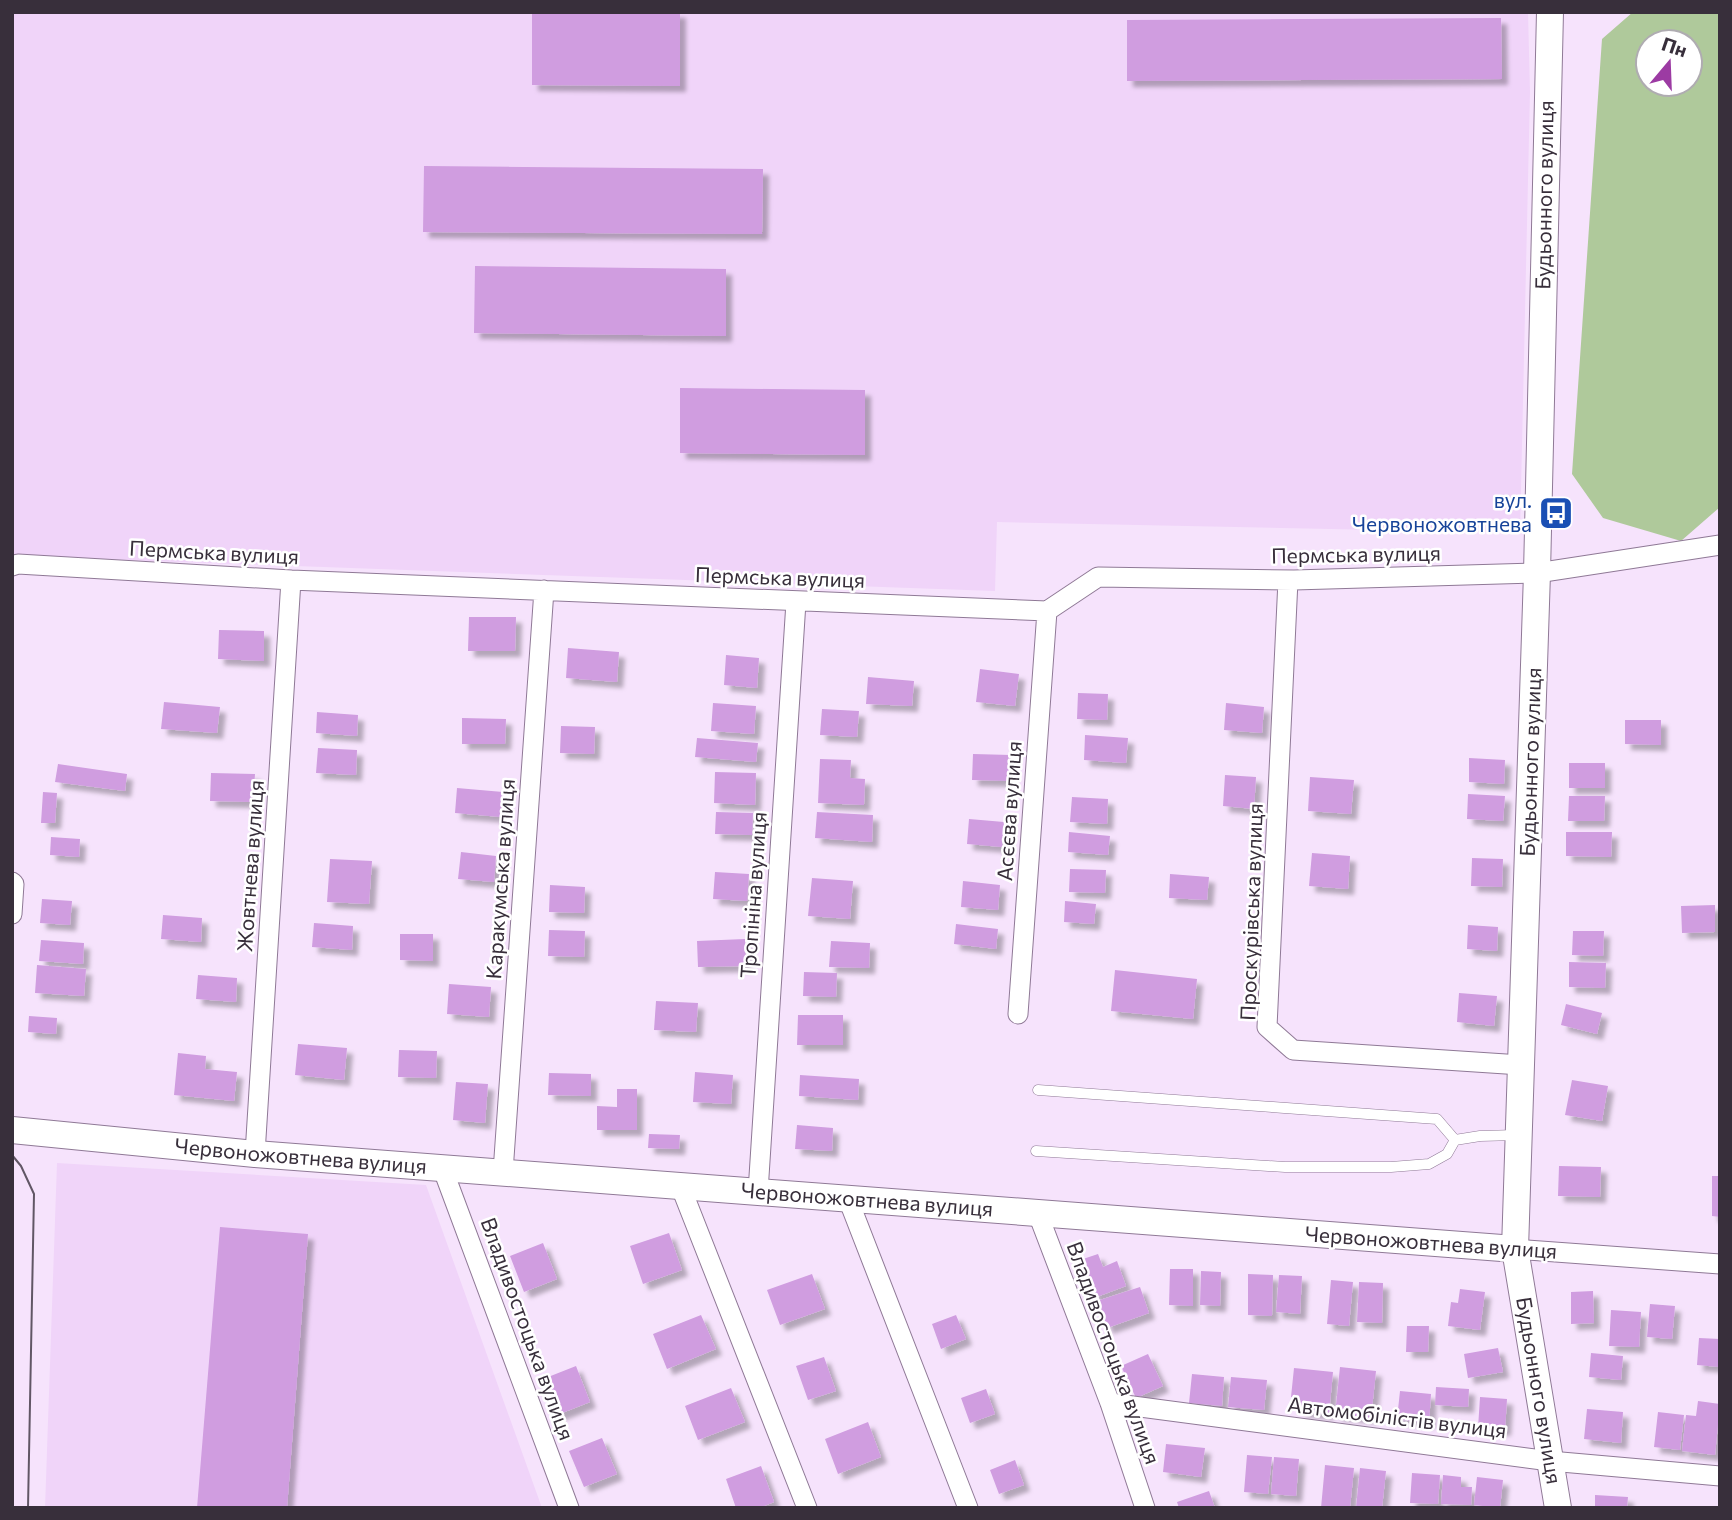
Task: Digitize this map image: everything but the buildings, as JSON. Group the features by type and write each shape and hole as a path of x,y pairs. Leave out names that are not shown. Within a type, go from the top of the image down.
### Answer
{"main road":[{"name":"Будьонного вулиця","path":"1550,12 1537,573 1515,1249 1558,1508"},
{"name":"Червоножовтнева вулиця","path":"12,1130 255,1154 1515,1249"}],"street":[{"name":"Пермська вулиця","path":"12,566 1047,611 1098,577 1289,580 1537,573 1720,545"},
{"name":"Жовтнева вулиця","path":"255,1154 291,580"},
{"name":"Проскурівська вулиця","path":"1289,580 1267,1027 1293,1050 1521,1065"},
{"name":"Каракумська вулиця","path":"503,1172 544,590"},
{"name":"Тропініна вулиця","path":"758,1192 796,601"},
{"name":"Асєєва вулиця","path":"1018,1014 1047,611"},
{"path":"12,882 12,914"},
{"name":"Владивостоцька вулиця","path":"442,1167 569,1508"},
{"path":"680,1185 807,1508"},
{"path":"848,1199 968,1508"},
{"name":"Владивостоцька вулиця","path":"1038,1214 1110,1404 1145,1508"},
{"name":"Червоножовтнева вулиця","path":"1515,1249 1720,1264"},
{"name":"Автомобілістів вулиця","path":"1110,1404 1550,1461 1720,1476"}],"lane":[{"path":"1038,1090 1437,1119 1455,1140"},
{"path":"1455,1140 1518,1135"},
{"path":"1036,1151 1285,1167 1391,1167 1429,1164 1447,1154 1455,1140"}],"shaded area":[{"path":"12,12 1528,12 1530,92 1520,533 997,522 995,591 12,556"},
{"path":"57,1163 426,1185 542,1508 45,1508"}],"green space":[{"path":"1633,12 1720,12 1720,507 1681,541 1603,518 1572,474 1602,39"}],"tram line":[{"path":"12,1155 21,1166 34,1194 28,1508"},
{"path":"12,1190 12,1253"}],"place":[{"name":"вул. Червоножовтнева","path":"1556,513"}]}
